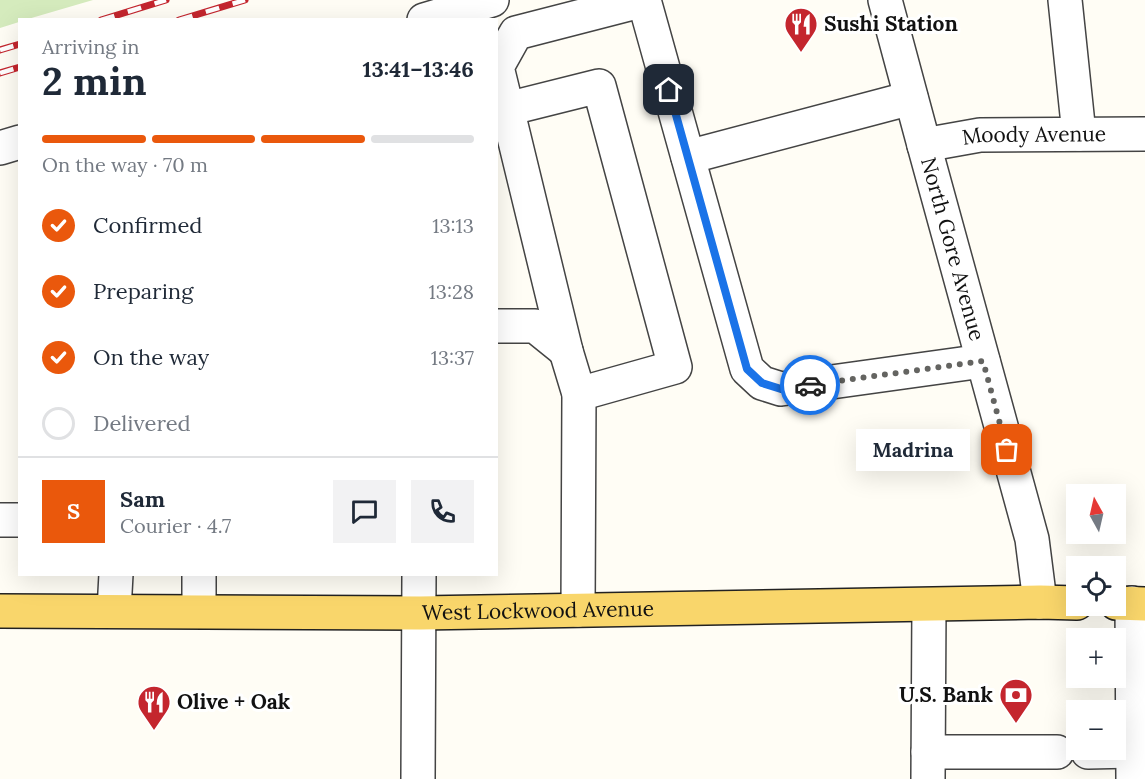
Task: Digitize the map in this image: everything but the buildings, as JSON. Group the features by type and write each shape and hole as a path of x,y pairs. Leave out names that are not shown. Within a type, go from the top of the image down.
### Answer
{"main road":[{"name":"West Lockwood Avenue","path":"0,611 420,613 1066,603"}],"street":[{"path":"430,18 492,0"},
{"path":"498,65 516,33 644,0 747,369 762,383 781,389 983,361"},
{"name":"North Gore Avenue","path":"885,0 1032,539 1040,602"},
{"path":"1065,0 1079,134"},
{"path":"498,71 566,351 579,394 578,610"},
{"path":"507,109 599,86 675,367 579,394"},
{"path":"688,157 911,98"},
{"name":"Moody Avenue","path":"924,145 980,135 1145,134"},
{"path":"0,148 18,143"},
{"path":"498,326 535,326 566,351"},
{"path":"0,520 18,520"},
{"path":"114,611 116,576"},
{"path":"199,611 200,576"},
{"path":"418,779 419,576"},
{"path":"929,604 928,765 1073,752 1133,765 1131,604"}],"green space":[{"path":"0,0 93,0 31,18 18,18 18,22 0,28"}],"railway":[{"path":"108,18 166,0"},
{"path":"186,18 245,0"},
{"path":"0,50 18,45"},
{"path":"0,73 18,68"}],"way so far":[{"path":"810,385 983,361 1007,450"}],"place":[{"name":"Sushi Station","path":"801,53"},
{"name":"Madrina","path":"1007,450"},
{"name":"U.S. Bank","path":"1016,724"},
{"name":"Olive + Oak","path":"154,731"}],"route":[{"path":"669,90 747,369 762,383 781,389 810,385"}]}
